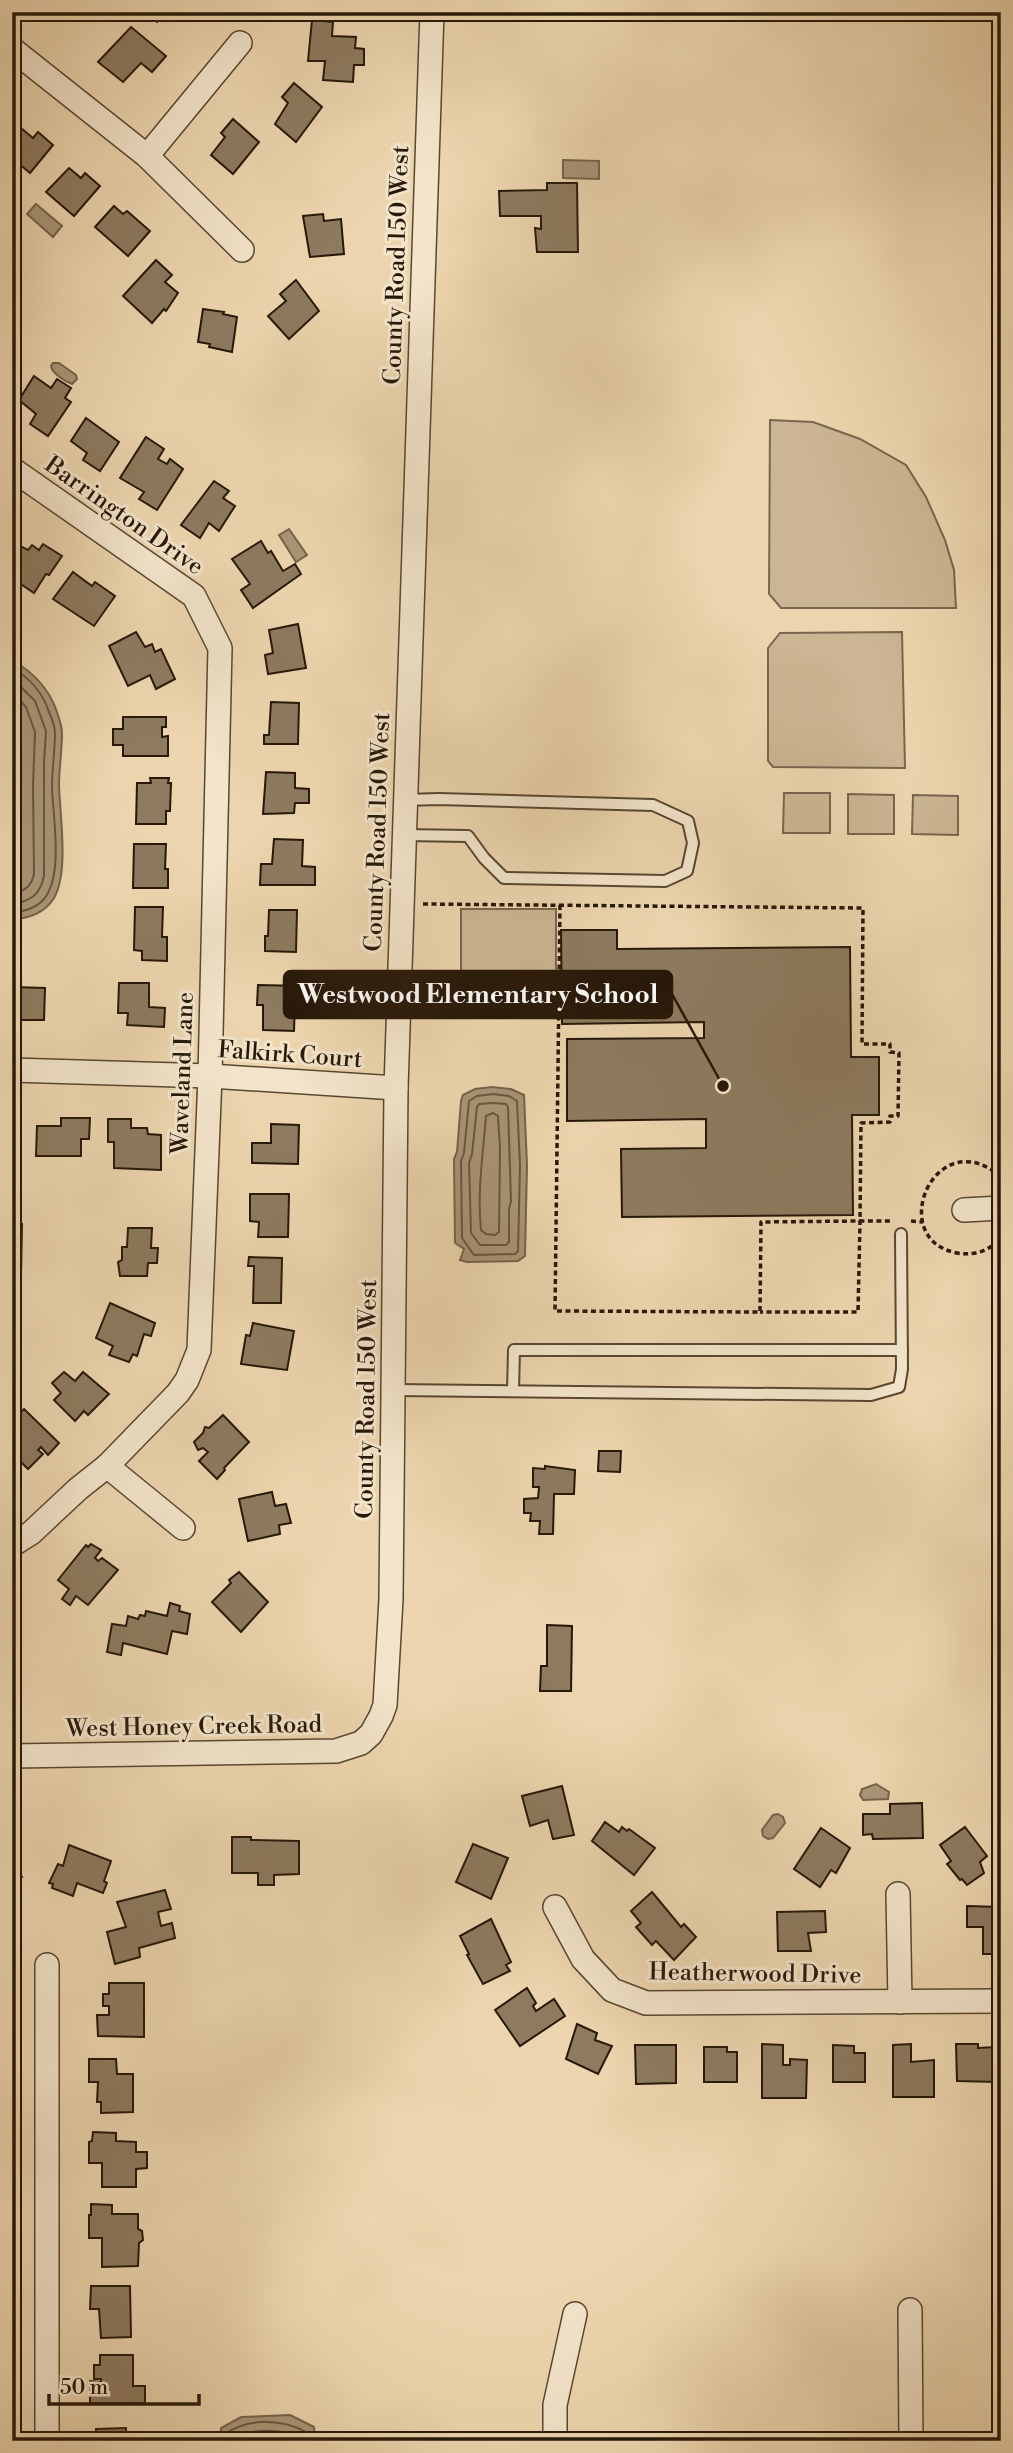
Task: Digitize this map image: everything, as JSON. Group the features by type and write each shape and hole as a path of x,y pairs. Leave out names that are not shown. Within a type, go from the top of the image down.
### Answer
{"street":[{"name":"County Road 150 West","path":"371,1734 385,1705 391,1599 396,1088 432,12"},
{"path":"147,156 240,43"},
{"path":"12,49 147,156 242,250"},
{"name":"Barrington Drive","path":"12,469 194,596 220,648"},
{"name":"Waveland Lane","path":"12,1545 31,1533 107,1466 178,1393 199,1350 210,1076 220,648"},
{"name":"Falkirk Court","path":"12,1070 210,1076 396,1088"},
{"path":"964,1210 1001,1208"},
{"path":"107,1466 183,1528"},
{"name":"West Honey Creek Road","path":"12,1756 323,1752 350,1748 371,1734"},
{"path":"898,1894 900,2002"},
{"name":"Heatherwood Drive","path":"555,1907 583,1959 605,1983 612,1990 646,2003 1001,2001"},
{"path":"47,1965 47,2441"},
{"path":"910,2310 911,2441"},
{"path":"555,2441 555,2405 575,2314"}],"lane":[{"path":"404,800 653,806 688,821 693,843 687,871 665,881 504,878 484,858 468,836 404,835"},
{"path":"394,1390 870,1395 900,1387 901,1234"},
{"path":"513,1391 514,1350 902,1350"}],"path":[{"path":"402,904 560,905 863,908 862,1044 890,1044 890,1052 899,1053 898,1116 890,1116 890,1122 861,1123 858,1312 555,1311 560,905"},
{"path":"1001,1177 981,1164 956,1163 934,1175 922,1197 922,1222 929,1235 952,1252 966,1255 980,1253 1001,1239"},
{"path":"760,1312 761,1222 922,1222"}],"shaded area":[{"path":"770,420 813,422 860,439 906,465 926,497 945,540 954,570 956,608 781,608 769,594"},
{"path":"902,632 905,768 773,767 768,761 768,648 780,633"},
{"path":"784,793 830,793 830,833 783,833"},
{"path":"848,794 894,795 894,834 848,834"},
{"path":"913,795 958,796 958,835 912,834"},
{"path":"461,909 556,909 556,973 461,973"}],"water":[{"path":"563,160 599,161 599,179 563,178"},
{"path":"36,204 62,226 53,237 27,214"},
{"path":"53,363 59,363 76,375 77,379 72,384 62,379 52,369"},
{"path":"289,529 307,555 296,562 279,535"},
{"path":"12,660 33,675 45,688 54,703 60,722 62,859 59,887 46,908 24,918 12,919"},
{"path":"475,1089 511,1089 524,1095 527,1165 525,1256 518,1261 467,1262 460,1260 464,1249 455,1243 454,1159 457,1152 461,1101 463,1095"},
{"path":"876,1784 889,1792 888,1799 863,1800 860,1795 862,1789"},
{"path":"773,1815 783,1817 785,1823 773,1838 768,1839 763,1836 762,1830"},
{"path":"290,2415 314,2427 315,2441 220,2441 221,2428 241,2417"}],"building":[{"path":"146,12 175,12 157,22"},
{"path":"312,20 333,22 332,36 356,37 355,48 364,49 364,65 354,65 353,82 323,80 325,61 308,61"},
{"path":"131,27 166,56 152,72 141,63 123,82 98,62"},
{"path":"294,83 322,107 296,142 275,124 288,103 282,97"},
{"path":"233,119 259,142 233,174 211,155 225,137 221,133"},
{"path":"16,124 33,138 38,132 53,145 30,173 12,158 12,128"},
{"path":"69,168 81,178 85,173 100,186 74,216 46,192"},
{"path":"547,183 577,183 578,252 537,252 535,228 541,229 541,216 500,216 499,191 547,190"},
{"path":"114,206 123,214 127,211 150,231 128,256 95,227"},
{"path":"323,214 324,221 341,219 344,254 310,257 303,216"},
{"path":"156,260 172,275 165,282 178,293 166,311 164,309 152,323 123,296"},
{"path":"296,280 319,311 289,339 268,316 286,301 280,294"},
{"path":"203,309 237,317 232,352 198,342"},
{"path":"34,376 51,388 57,379 71,388 65,398 71,402 48,436 30,424 36,414 19,400"},
{"path":"86,418 119,442 100,471 83,460 87,453 71,441"},
{"path":"146,437 164,449 158,459 167,464 170,459 183,469 157,510 139,499 144,492 120,478"},
{"path":"214,481 229,491 223,498 235,506 219,531 209,523 200,538 181,525"},
{"path":"261,541 268,553 271,551 283,571 295,564 301,574 253,608 241,590 250,584 232,559"},
{"path":"43,544 62,556 34,593 12,578 12,546 19,551 22,547 28,550 32,545 39,550"},
{"path":"73,572 92,586 95,582 115,596 94,626 53,599"},
{"path":"298,624 306,668 268,674 265,655 273,653 269,630"},
{"path":"136,632 145,647 152,644 155,652 161,649 175,679 156,689 150,675 128,686 109,646"},
{"path":"271,702 299,703 298,744 264,744 264,735 269,735"},
{"path":"123,717 166,717 162,737 168,736 168,756 123,756 123,745 113,745 113,729 123,729"},
{"path":"266,772 295,773 295,788 309,789 309,803 295,803 294,813 263,814"},
{"path":"150,778 169,778 168,783 171,783 170,811 166,811 166,824 136,824 137,783 151,783"},
{"path":"274,839 303,840 302,866 315,867 315,885 260,885 261,864 272,864"},
{"path":"134,844 166,844 165,869 168,869 168,888 133,888"},
{"path":"135,907 163,907 162,937 167,937 167,961 142,960 142,951 134,950"},
{"path":"269,910 297,910 296,952 265,951"},
{"path":"561,930 617,930 617,949 850,947 851,1057 879,1057 879,1115 852,1115 853,1215 622,1217 621,1149 706,1148 706,1119 567,1121 567,1039 704,1038 704,1022 562,1024"},
{"path":"119,983 149,983 149,1007 165,1008 164,1027 127,1025 128,1013 118,1013"},
{"path":"258,985 306,986 306,1002 295,1002 294,1031 263,1030 263,1005 257,1005"},
{"path":"12,987 45,988 44,1020 17,1020 17,1024 12,1024"},
{"path":"61,1118 90,1118 89,1139 81,1139 81,1156 36,1156 37,1126 61,1126"},
{"path":"108,1119 131,1119 131,1128 147,1128 148,1134 161,1135 161,1170 114,1168 114,1142 108,1142"},
{"path":"271,1124 299,1125 298,1164 252,1163 252,1143 271,1143"},
{"path":"250,1194 289,1194 288,1237 258,1237 259,1222 250,1221"},
{"path":"12,1224 22,1224 21,1276 12,1276"},
{"path":"128,1228 152,1228 151,1248 158,1248 157,1263 148,1263 147,1276 120,1276 118,1262 122,1260 122,1247 127,1247"},
{"path":"249,1257 282,1258 281,1303 253,1303 254,1266 248,1266"},
{"path":"110,1303 155,1323 151,1336 144,1334 137,1356 133,1354 129,1362 109,1355 113,1346 96,1338"},
{"path":"253,1323 294,1331 287,1370 241,1364 246,1335 250,1336"},
{"path":"64,1372 75,1381 83,1372 109,1394 88,1415 84,1411 75,1421 54,1400 61,1393 52,1383"},
{"path":"24,1409 59,1443 48,1455 41,1447 38,1450 43,1454 28,1469 12,1453 12,1420"},
{"path":"223,1415 249,1442 217,1479 199,1461 208,1452 203,1448 198,1450 194,1442 205,1427 209,1428"},
{"path":"599,1451 621,1451 620,1472 598,1471"},
{"path":"545,1466 575,1470 574,1494 554,1494 553,1534 539,1534 540,1521 530,1521 531,1513 524,1513 524,1499 538,1498 539,1487 533,1487 533,1468 545,1469"},
{"path":"272,1492 275,1506 286,1504 291,1523 279,1525 280,1534 248,1541 239,1499"},
{"path":"91,1544 101,1550 95,1558 98,1561 102,1558 118,1570 88,1605 76,1596 70,1605 62,1599 69,1589 58,1580 86,1545 88,1547"},
{"path":"239,1572 268,1602 241,1632 212,1602"},
{"path":"170,1603 180,1606 179,1611 190,1614 187,1634 172,1631 167,1654 123,1643 121,1655 107,1652 112,1624 126,1626 128,1616 138,1619 140,1615 145,1616 146,1611 167,1616"},
{"path":"547,1625 572,1626 571,1691 540,1691 541,1666 547,1666"},
{"path":"562,1786 574,1835 553,1839 548,1820 530,1826 522,1796"},
{"path":"922,1803 923,1838 873,1839 872,1834 863,1835 863,1814 890,1814 890,1804"},
{"path":"605,1822 619,1832 622,1827 627,1831 629,1829 655,1848 634,1875 592,1841"},
{"path":"965,1827 987,1856 980,1862 984,1873 967,1885 947,1864 951,1861 940,1845"},
{"path":"821,1828 850,1848 836,1873 831,1870 820,1887 794,1869"},
{"path":"232,1837 299,1841 299,1874 274,1875 274,1885 258,1885 258,1873 232,1873"},
{"path":"473,1844 508,1858 491,1899 456,1882"},
{"path":"69,1845 111,1861 103,1893 77,1883 73,1896 52,1888 53,1884 49,1883 58,1864 63,1866"},
{"path":"12,1863 22,1877 12,1883"},
{"path":"165,1890 171,1909 158,1912 161,1926 172,1923 175,1938 139,1948 140,1957 115,1964 107,1932 126,1927 117,1902"},
{"path":"652,1892 681,1927 684,1924 696,1937 674,1960 656,1941 652,1945 636,1927 641,1923 631,1911"},
{"path":"967,1906 1001,1907 1001,1954 983,1954 983,1927 967,1927"},
{"path":"825,1911 826,1932 808,1933 811,1951 778,1951 777,1912"},
{"path":"491,1919 511,1962 506,1965 510,1971 483,1984 460,1936"},
{"path":"109,1983 144,1983 144,2037 98,2036 97,2015 109,2015 109,2006 103,2006 103,1994 109,1994"},
{"path":"527,1988 536,2003 533,2006 536,2011 554,1999 565,2016 520,2046 495,2010"},
{"path":"577,2024 597,2033 595,2040 612,2046 598,2074 566,2059"},
{"path":"762,2044 783,2045 783,2065 790,2065 790,2059 807,2060 806,2098 762,2098"},
{"path":"911,2044 911,2062 934,2060 934,2097 893,2097 893,2045"},
{"path":"956,2044 978,2044 978,2048 996,2047 997,2082 957,2081"},
{"path":"635,2045 676,2045 676,2083 636,2084"},
{"path":"833,2045 854,2046 854,2053 865,2053 865,2082 833,2082"},
{"path":"704,2047 727,2047 727,2052 737,2052 737,2082 704,2082"},
{"path":"89,2059 116,2059 117,2074 133,2074 133,2112 101,2113 101,2102 97,2102 98,2082 89,2082"},
{"path":"93,2132 116,2133 116,2141 136,2142 136,2152 147,2152 147,2168 136,2169 136,2187 102,2187 102,2163 89,2163 89,2142 92,2141"},
{"path":"91,2204 112,2205 112,2214 138,2214 138,2229 142,2231 143,2240 139,2243 138,2266 102,2267 102,2238 89,2238"},
{"path":"91,2286 130,2286 131,2337 101,2338 99,2309 90,2309"},
{"path":"100,2355 133,2355 133,2386 145,2386 145,2403 90,2403 90,2381 101,2382 101,2379 94,2379 94,2365 100,2365"},
{"path":"126,2428 126,2441 96,2441 96,2429"}],"place":[{"name":"Westwood Elementary School","path":"723,1086"}]}
